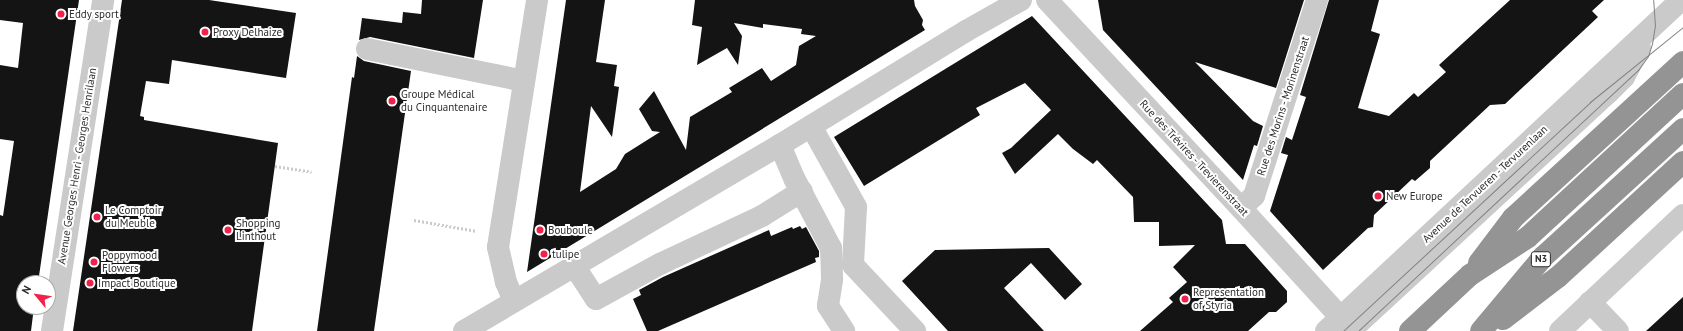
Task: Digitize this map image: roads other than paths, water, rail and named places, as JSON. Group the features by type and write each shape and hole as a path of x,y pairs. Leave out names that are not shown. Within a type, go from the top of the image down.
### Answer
{"highway":[{"path":"1470,275 1512,218 1683,62"},
{"name":"N3","path":"1410,331 1470,275 1528,237 1683,94"},
{"name":"N3","path":"1481,331 1543,257 1683,129"},
{"path":"1487,331 1558,277 1683,162"}],"street":[{"name":"Avenue Georges Henri - Georges Henrilaan","path":"52,331 103,0"},
{"path":"514,301 506,282 498,247 537,0"},
{"path":"464,331 780,145 966,31 1022,0"},
{"name":"Rue des Trévires - Trevierenstraat","path":"1046,0 1242,208 1339,327"},
{"name":"Rue des Morins - Morinenstraat","path":"1242,208 1254,196 1317,0"},
{"name":"Avenue de Tervueren - Tervurenlaan","path":"1339,327 1644,36 1670,3"},
{"path":"367,49 524,81"},
{"path":"811,126 856,207 853,265 915,331"},
{"path":"780,145 831,248 832,280 828,306 844,331"},
{"path":"575,267 596,299 660,264 762,216 802,191"},
{"path":"1560,331 1590,302 1681,221"},
{"path":"1590,302 1618,331"}],"tram line":[{"path":"1358,331 1638,70 1648,56 1652,44 1655,26 1653,0"},
{"path":"1343,331 1590,102 1683,27"}],"place":[{"name":"Eddy sport","path":"61,14"},
{"name":"Proxy Delhaize","path":"205,32"},
{"name":"Groupe Médical du Cinquantenaire","path":"392,101"},
{"name":"New Europe","path":"1378,196"},
{"name":"Le Comptoir du Meuble","path":"97,217"},
{"name":"Shopping Linthout","path":"228,230"},
{"name":"Bouboule","path":"540,230"},
{"name":"tulipe","path":"544,254"},
{"name":"Poppymood Flowers","path":"94,262"},
{"name":"Impact Boutique","path":"90,283"},
{"name":"Representation of Styria","path":"1185,299"}]}
